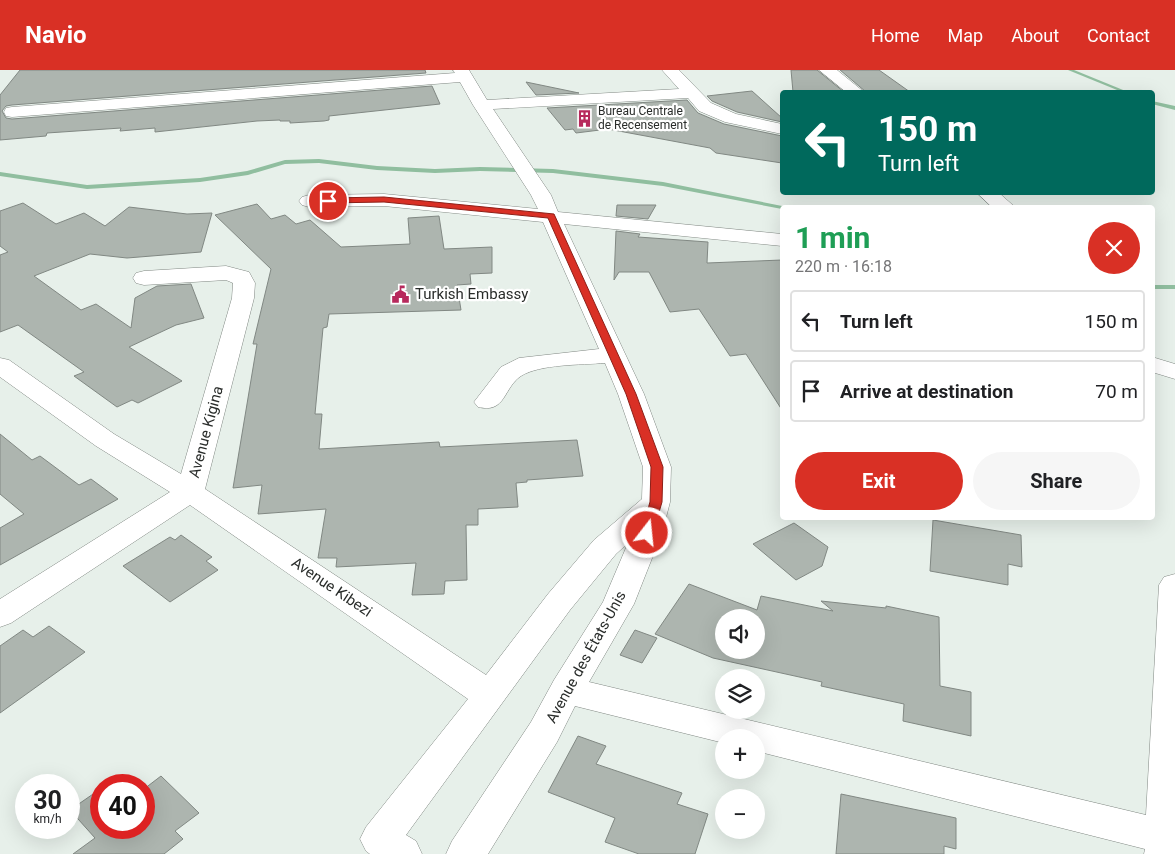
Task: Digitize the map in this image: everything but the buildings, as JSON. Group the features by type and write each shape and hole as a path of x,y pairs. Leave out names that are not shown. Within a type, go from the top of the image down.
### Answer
{"street":[{"path":"670,70 704,107 731,118 780,129"},
{"path":"827,70 853,90"},
{"path":"12,112 257,84 463,73"},
{"name":"Avenue des États-Unis","path":"463,73 510,150 542,195 631,394 657,467 656,502 647,533 618,604 566,690 544,732 466,854"},
{"path":"482,105 691,93"},
{"path":"989,195 1002,205"},
{"path":"309,201 384,200 780,240"},
{"name":"Avenue Kigina","path":"0,615 190,492 243,298 244,283 240,277 226,272 144,278"},
{"path":"487,402 510,372 528,363 614,355"},
{"name":"Avenue Kibezi","path":"0,365 105,440 190,492 490,696"},
{"path":"1155,365 1175,372"},
{"path":"383,849 490,696 559,602 605,547 656,502"},
{"path":"566,690 1168,843 1175,585"}],"waterway":[{"path":"1070,70 1120,90"},
{"path":"1155,103 1175,108"},
{"path":"0,174 87,187 200,180 248,173 285,162 319,161 377,168 435,171 480,169 553,171 663,184 780,206"},
{"path":"1155,287 1175,287"}],"place":[{"name":"Bureau Centrale de Recensement","path":"584,118"},
{"name":"Turkish Embassy","path":"401,294"}],"route":[{"path":"328,201 384,200 551,216 631,394 657,467 656,502 647,533"}]}
